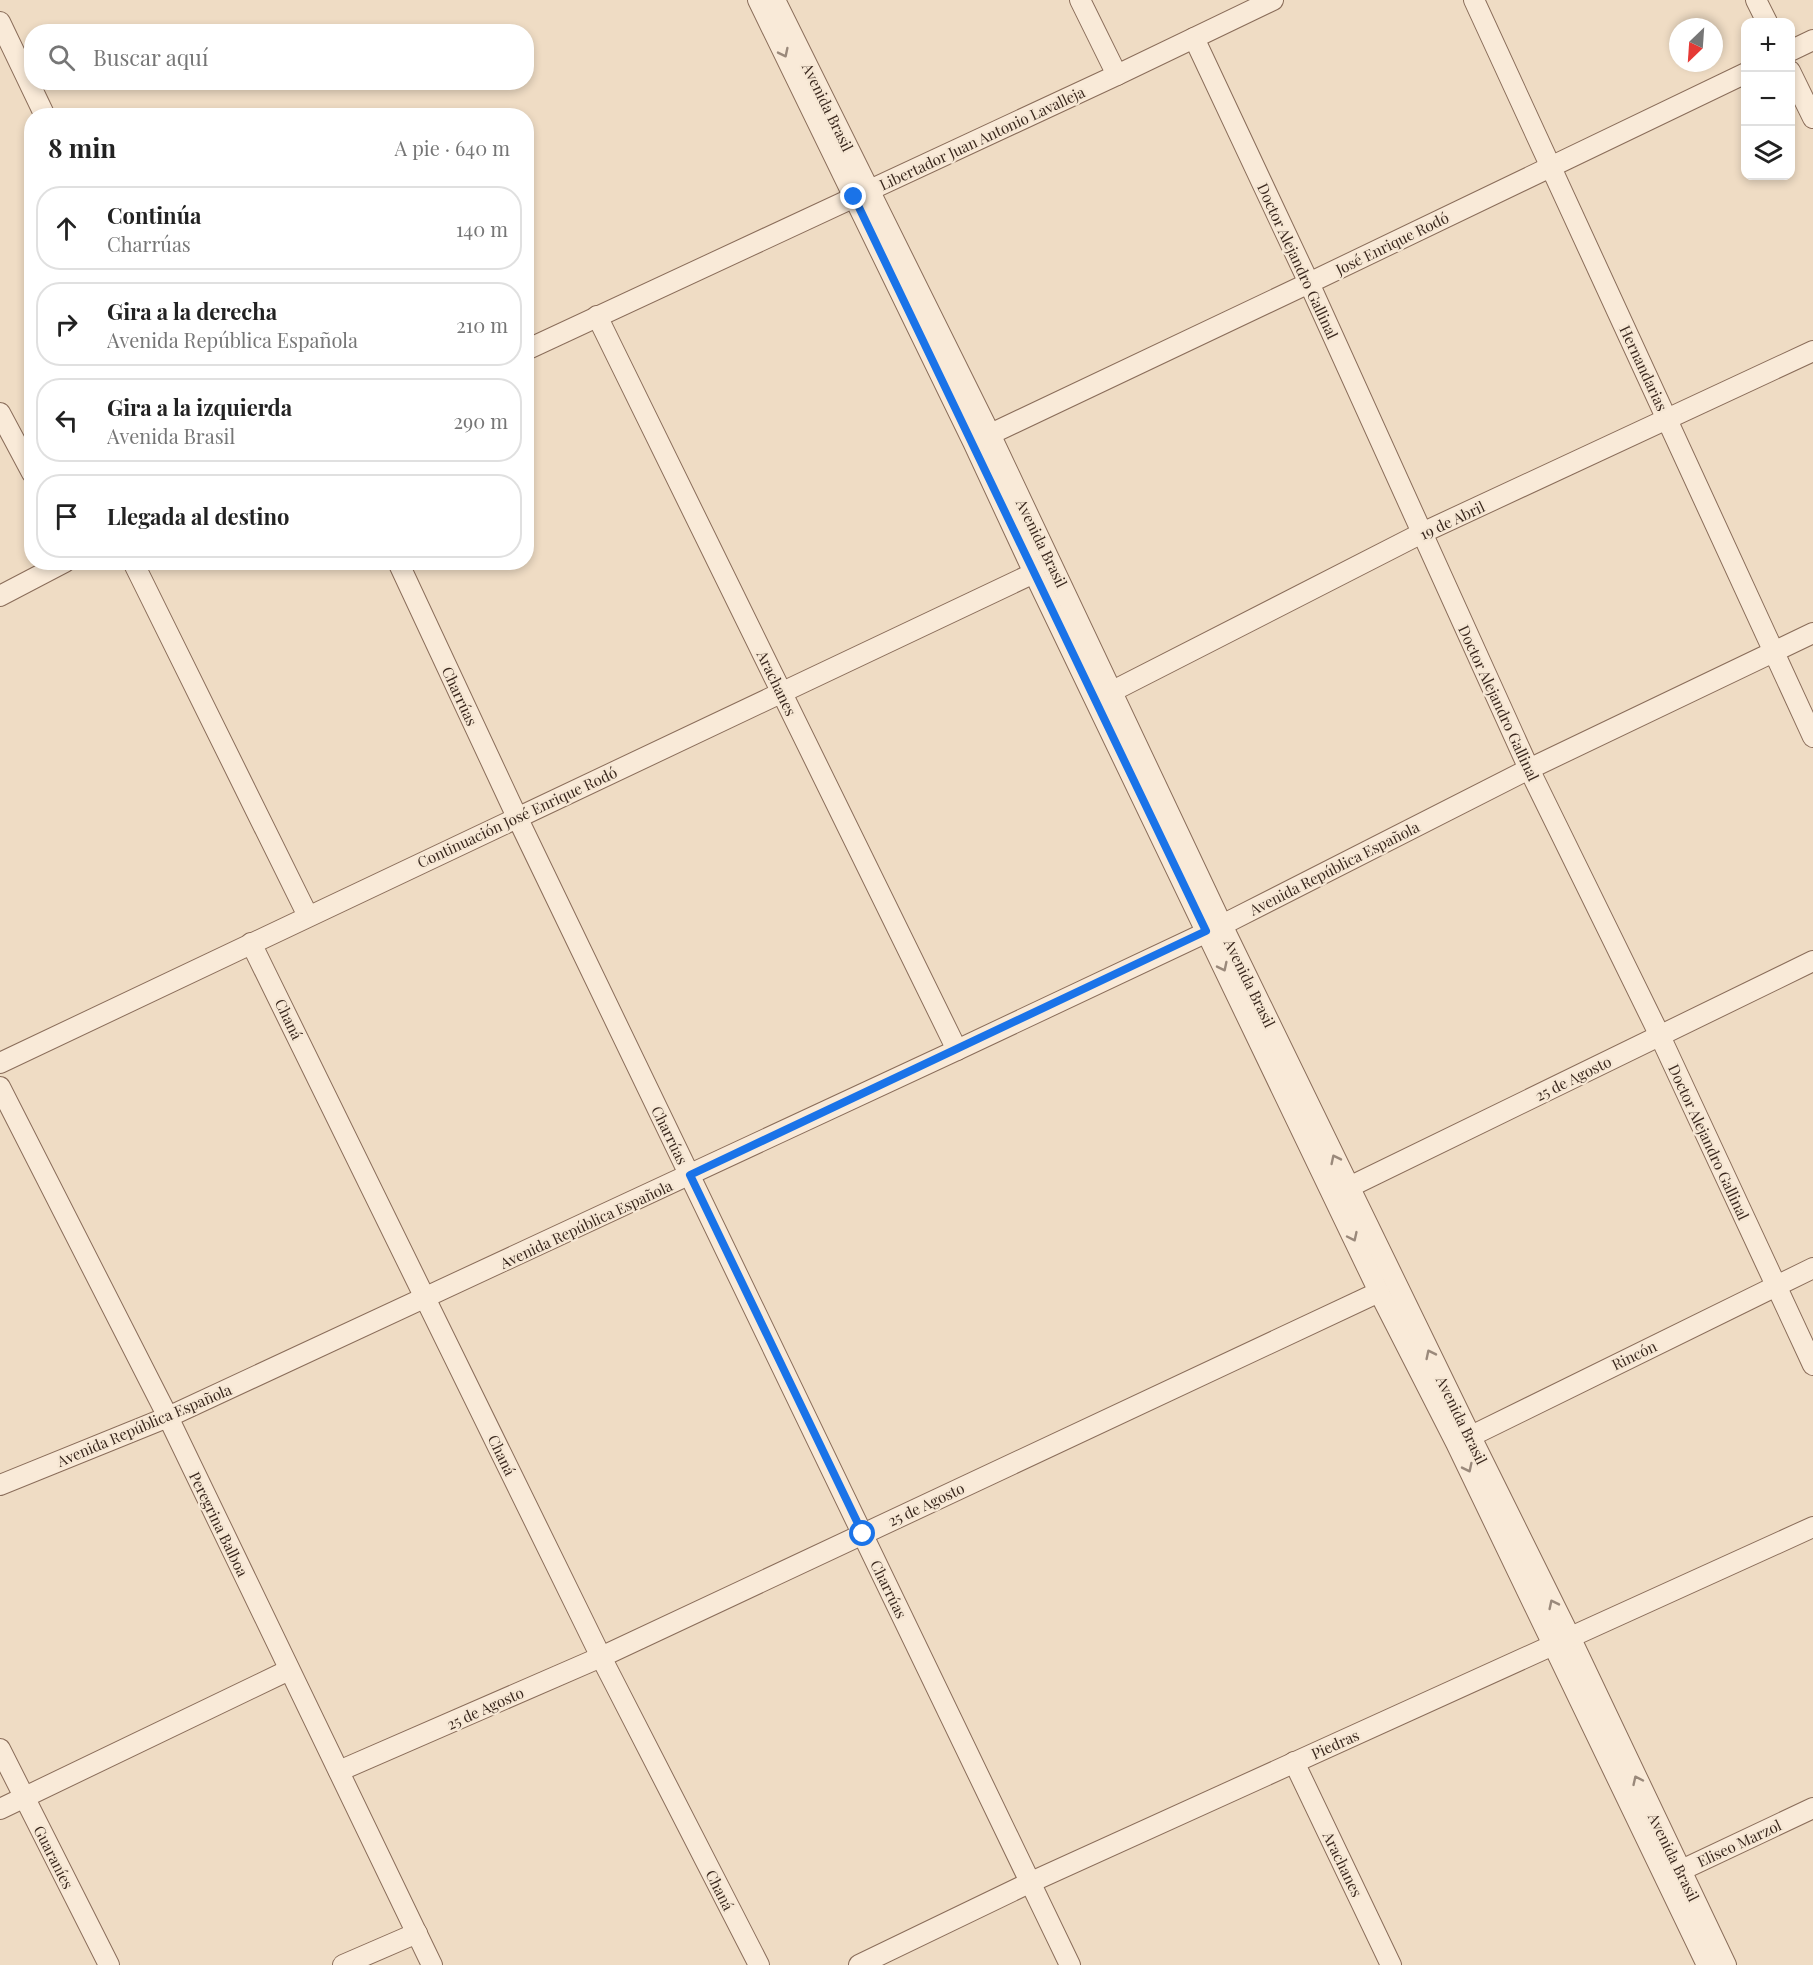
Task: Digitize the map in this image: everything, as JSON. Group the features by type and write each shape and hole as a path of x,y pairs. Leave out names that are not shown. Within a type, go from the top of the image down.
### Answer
{"street":[{"name":"Avenida Brasil","path":"758,0 862,193"},
{"name":"Avenida Brasil","path":"775,0 862,193 982,438 1341,1191 1562,1641 1673,1874 1726,1965"},
{"path":"1080,0 1117,75"},
{"name":"Libertador Juan Antonio Lavalleja","path":"534,346 1273,0"},
{"name":"Hernandarias","path":"1474,0 1813,737"},
{"path":"1756,0 1765,18"},
{"path":"0,22 24,72"},
{"name":"Doctor Alejandro Gallinal","path":"1194,38 1309,284 1529,769 1660,1036 1813,1365"},
{"path":"1795,49 1813,40"},
{"path":"1791,72 1813,118"},
{"name":"José Enrique Rodó","path":"982,438 1309,284 1741,75"},
{"path":"33,90 41,108"},
{"name":"Arachanes","path":"597,316 957,1050"},
{"name":"19 de Abril","path":"1104,695 1422,533 1813,351"},
{"path":"0,413 24,458"},
{"name":"Avenida Brasil","path":"982,438 1034,573 1104,695"},
{"path":"0,596 50,570"},
{"path":"137,570 308,916"},
{"name":"Charrúas","path":"402,570 517,817 1070,1965"},
{"name":"Continuación José Enrique Rodó","path":"0,1063 1034,573"},
{"name":"Avenida República Española","path":"0,1485 168,1417 957,1050 1214,928 1529,769 1813,633"},
{"name":"Chaná","path":"251,943 601,1657 759,1965"},
{"name":"25 de Agosto","path":"1341,1191 1813,961"},
{"name":"Peregrina Balboa","path":"0,1087 168,1417 432,1965"},
{"name":"Avenida Brasil","path":"1341,1191 1379,1292 1463,1439"},
{"name":"Rincón","path":"1463,1439 1813,1268"},
{"name":"25 de Agosto","path":"339,1771 601,1657 1379,1292"},
{"name":"Piedras","path":"859,1965 1029,1883 1813,1527"},
{"path":"0,1809 289,1670"},
{"name":"Guaraníes","path":"0,1749 109,1965"},
{"name":"Arachanes","path":"1294,1762 1391,1965"},
{"name":"Eliseo Marzol","path":"1673,1874 1813,1808"},
{"name":"Avenida Brasil","path":"1673,1874 1707,1965"},
{"path":"343,1965 417,1933"}],"route":[{"path":"854,197 1206,931 690,1175 863,1534"}]}
